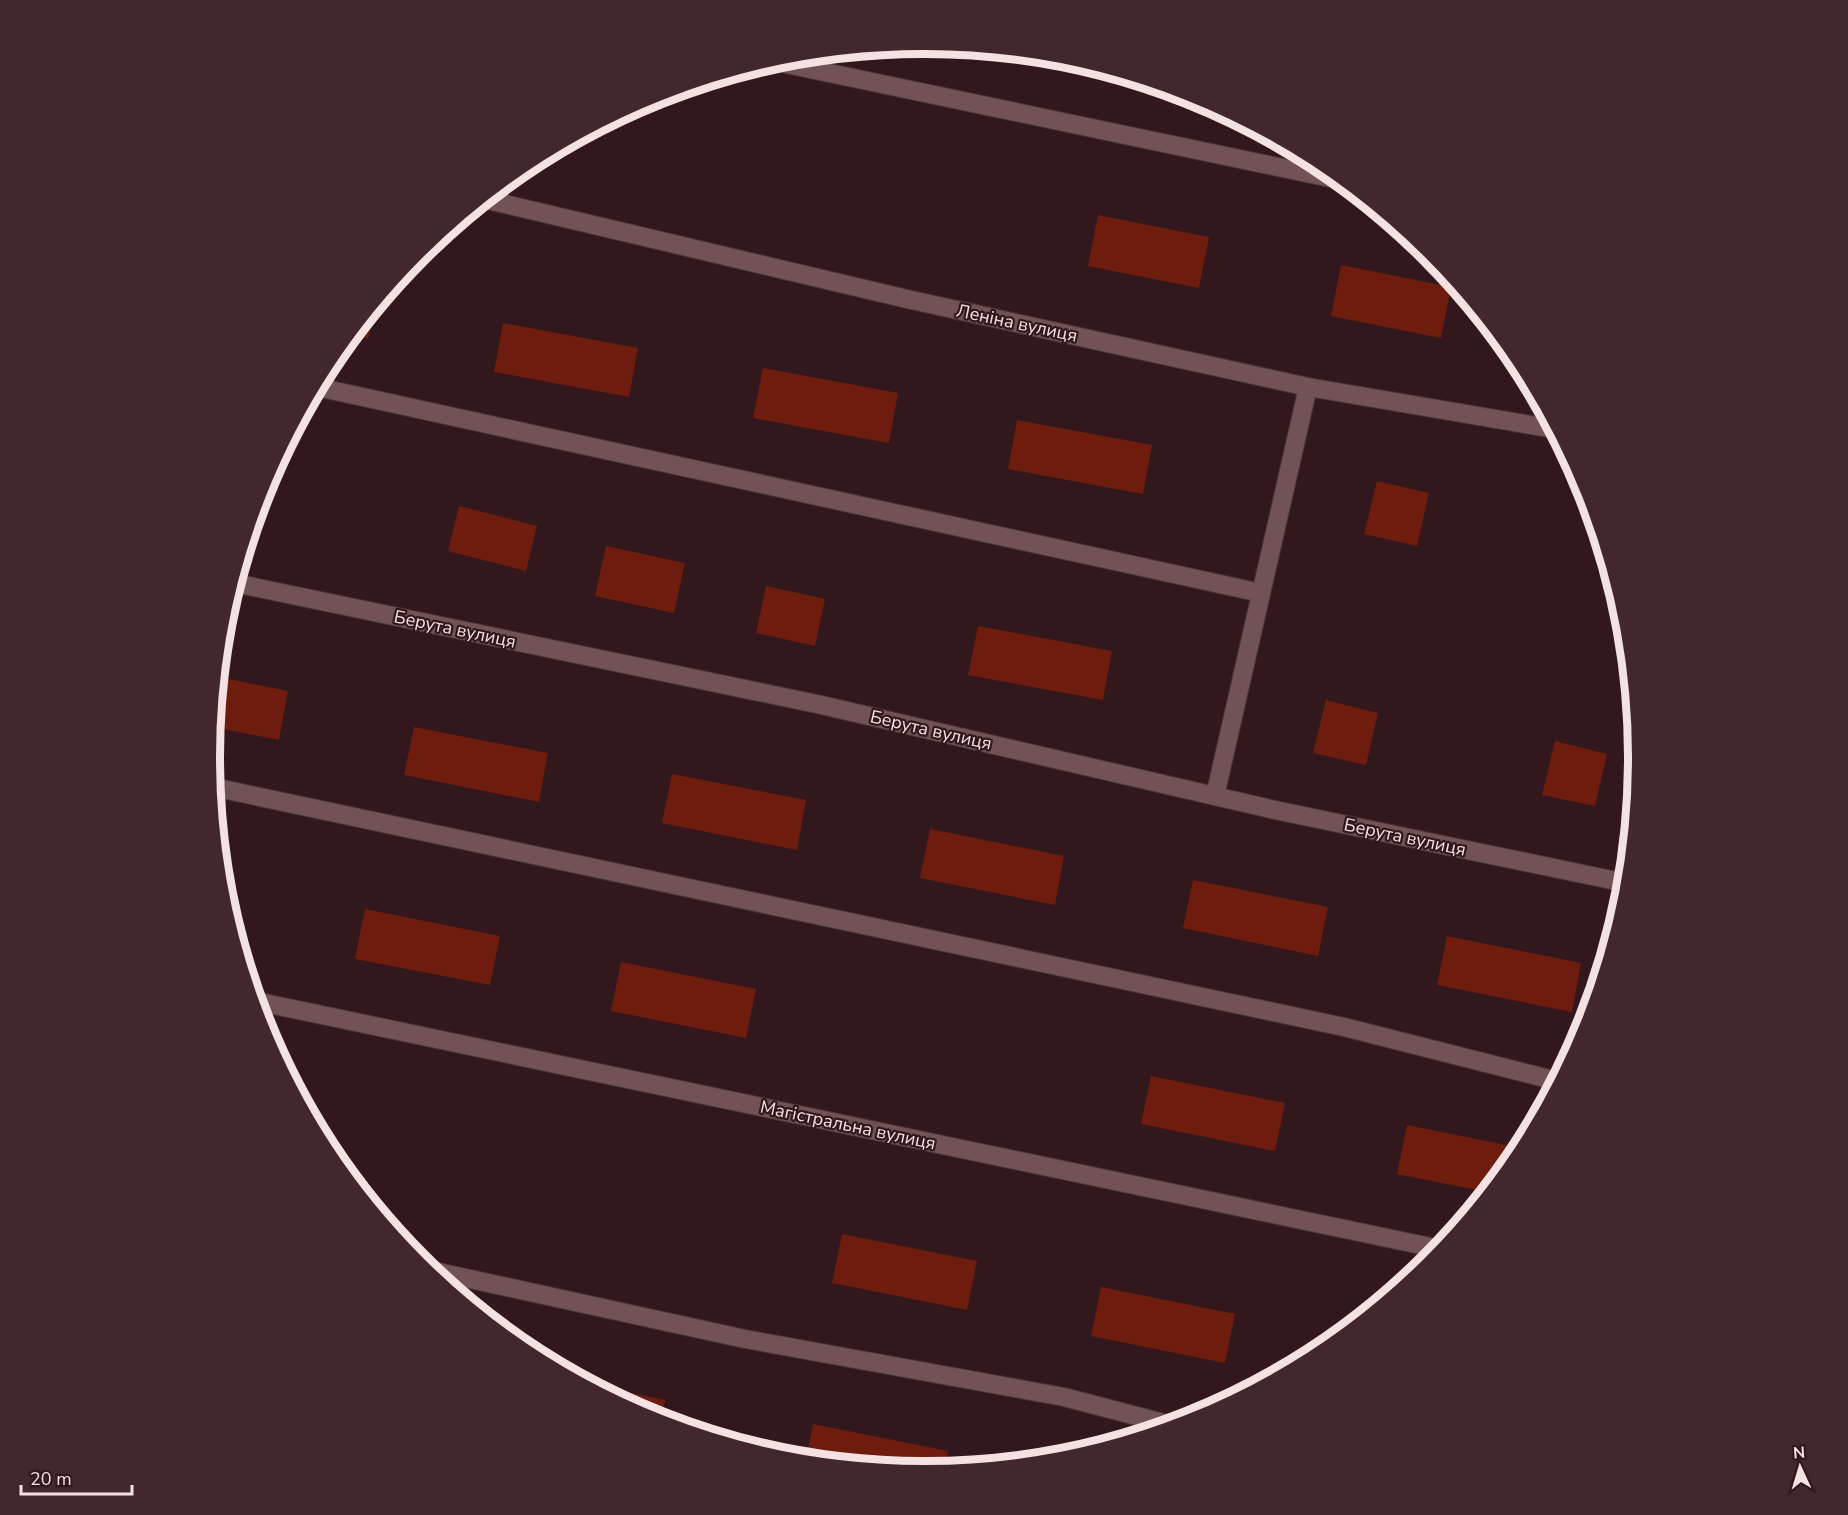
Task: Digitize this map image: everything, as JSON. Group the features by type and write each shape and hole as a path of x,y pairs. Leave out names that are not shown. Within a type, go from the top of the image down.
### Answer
{"street":[{"path":"797,66 1319,176"},
{"name":"Леніна вулиця","path":"493,201 907,299 1308,387 1545,427"},
{"path":"1215,796 1308,387"},
{"path":"325,389 1261,593"},
{"name":"Берута вулиця","path":"242,585 817,704 1275,810 1616,881"},
{"path":"221,789 1332,1025 1549,1079"},
{"name":"Магістральна вулиця","path":"265,1003 1429,1247"},
{"path":"447,1274 745,1340 1064,1397 1157,1421"}],"building":[{"path":"1098,215 1209,237 1199,288 1088,266"},
{"path":"1341,265 1445,286 1450,291 1441,338 1331,316"},
{"path":"371,323 368,338 361,337"},
{"path":"503,323 638,348 629,397 494,372"},
{"path":"763,368 898,393 889,443 753,418"},
{"path":"1017,420 1152,445 1143,494 1008,469"},
{"path":"1377,481 1429,493 1417,546 1364,534"},
{"path":"459,506 537,526 526,571 448,551"},
{"path":"606,546 685,563 674,613 595,596"},
{"path":"766,586 825,599 815,646 756,633"},
{"path":"978,626 1112,651 1103,700 968,675"},
{"path":"226,679 288,691 279,740 221,729"},
{"path":"1326,700 1378,713 1366,765 1313,753"},
{"path":"414,727 548,753 539,802 404,775"},
{"path":"1555,741 1607,754 1595,806 1542,795"},
{"path":"672,774 806,800 797,850 662,823"},
{"path":"930,829 1064,856 1055,905 920,878"},
{"path":"1193,880 1328,907 1318,956 1183,928"},
{"path":"365,909 500,936 490,985 355,959"},
{"path":"1447,936 1581,963 1572,1012 1437,985"},
{"path":"621,962 756,989 746,1038 611,1011"},
{"path":"1151,1076 1285,1103 1275,1151 1141,1124"},
{"path":"1407,1125 1510,1146 1478,1190 1397,1174"},
{"path":"842,1234 977,1261 967,1310 832,1283"},
{"path":"1101,1287 1235,1314 1225,1363 1091,1336"},
{"path":"619,1391 665,1400 663,1410"},
{"path":"813,1424 948,1451 946,1460 924,1461 832,1455 808,1451"}]}
